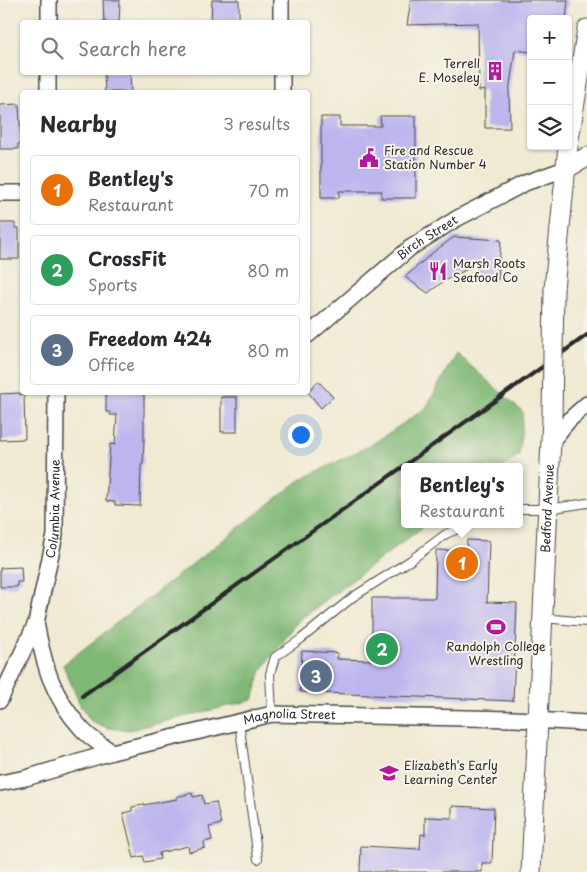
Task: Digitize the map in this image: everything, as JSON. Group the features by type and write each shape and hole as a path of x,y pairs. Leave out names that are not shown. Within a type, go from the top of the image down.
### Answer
{"street":[{"path":"49,0 49,20"},
{"path":"281,0 282,20"},
{"name":"Bedford Avenue","path":"572,121 587,29"},
{"path":"48,75 48,90"},
{"path":"282,75 282,90"},
{"name":"Bedford Avenue","path":"531,872 552,418 554,289 567,150"},
{"path":"565,169 587,157"},
{"name":"Birch Street","path":"310,333 410,248 456,219 525,183 565,169"},
{"path":"0,193 20,193"},
{"name":"Columbia Avenue","path":"0,700 36,623 56,535 56,395"},
{"path":"551,442 568,421 587,404"},
{"name":"Columbia Avenue","path":"36,623 43,660 58,699 82,730 112,752"},
{"name":"Magnolia Street","path":"0,783 26,778 112,752 272,714 538,720 587,723"}],"lane":[{"path":"523,509 548,509 587,503"},
{"path":"272,714 270,674 276,657 353,597 411,560 446,534 460,528"},
{"path":"543,618 587,622"},
{"path":"239,722 258,859"}],"green space":[{"path":"456,353 523,412 519,455 508,463 401,463 401,528 422,528 299,620 261,671 253,700 130,730 108,728 91,721 81,707 63,665 300,480 371,445 426,408"}],"building":[{"path":"103,0 120,0 119,20 104,20"},
{"path":"212,0 239,0 239,20 211,20"},
{"path":"411,0 568,0 566,15 527,15 527,52 515,50 509,92 510,128 485,128 485,90 479,91 478,23 407,25"},
{"path":"104,75 130,75 131,90 105,90"},
{"path":"19,104 20,144 18,144 18,149 0,149 0,105"},
{"name":"Fire and Rescue Station Number 4","path":"380,116 416,116 416,198 381,198 382,191 339,191 339,198 321,198 321,117 340,117 340,126 381,126"},
{"path":"0,223 15,223 15,228 19,228 19,259 0,259"},
{"name":"Marsh Roots Seafood Co","path":"454,237 501,240 498,279 477,278 477,264 444,281 428,293 405,277 431,254"},
{"path":"318,381 333,397 321,408 310,394 310,390"},
{"path":"20,393 20,395 24,395 25,439 0,440 0,394"},
{"path":"106,395 144,395 144,440 140,506 115,505 115,502 106,501 110,444 115,445 117,415 110,415 110,412 106,412"},
{"path":"221,397 237,397 237,432 221,432"},
{"path":"467,540 489,541 487,602 517,603 513,701 300,692 302,651 338,653 337,659 372,660 372,598 435,598 436,550 466,551"},
{"path":"21,567 22,582 17,582 17,587 0,587 0,568"},
{"path":"192,793 193,797 202,795 204,804 216,802 221,824 209,827 212,840 204,842 205,848 189,852 188,846 159,853 160,859 145,862 143,856 134,858 123,813 132,811 132,807 177,799 176,797"},
{"path":"452,806 494,808 492,863 482,863 482,872 360,872 361,846 420,849 421,834 425,835 425,817 452,818"}],"railway":[{"path":"408,463 587,335"},
{"path":"82,696 401,468"}],"place":[{"name":"Terrell E. Moseley","path":"495,71"},
{"name":"Fire and Rescue Station Number 4","path":"369,158"},
{"name":"Marsh Roots Seafood Co","path":"438,271"},
{"name":"Bentley's","path":"462,563"},
{"name":"Randolph College Wrestling","path":"496,627"},
{"name":"CrossFit","path":"382,649"},
{"name":"Freedom 424","path":"316,676"},
{"name":"Elizabeth's Early Learning Center","path":"389,773"}]}
